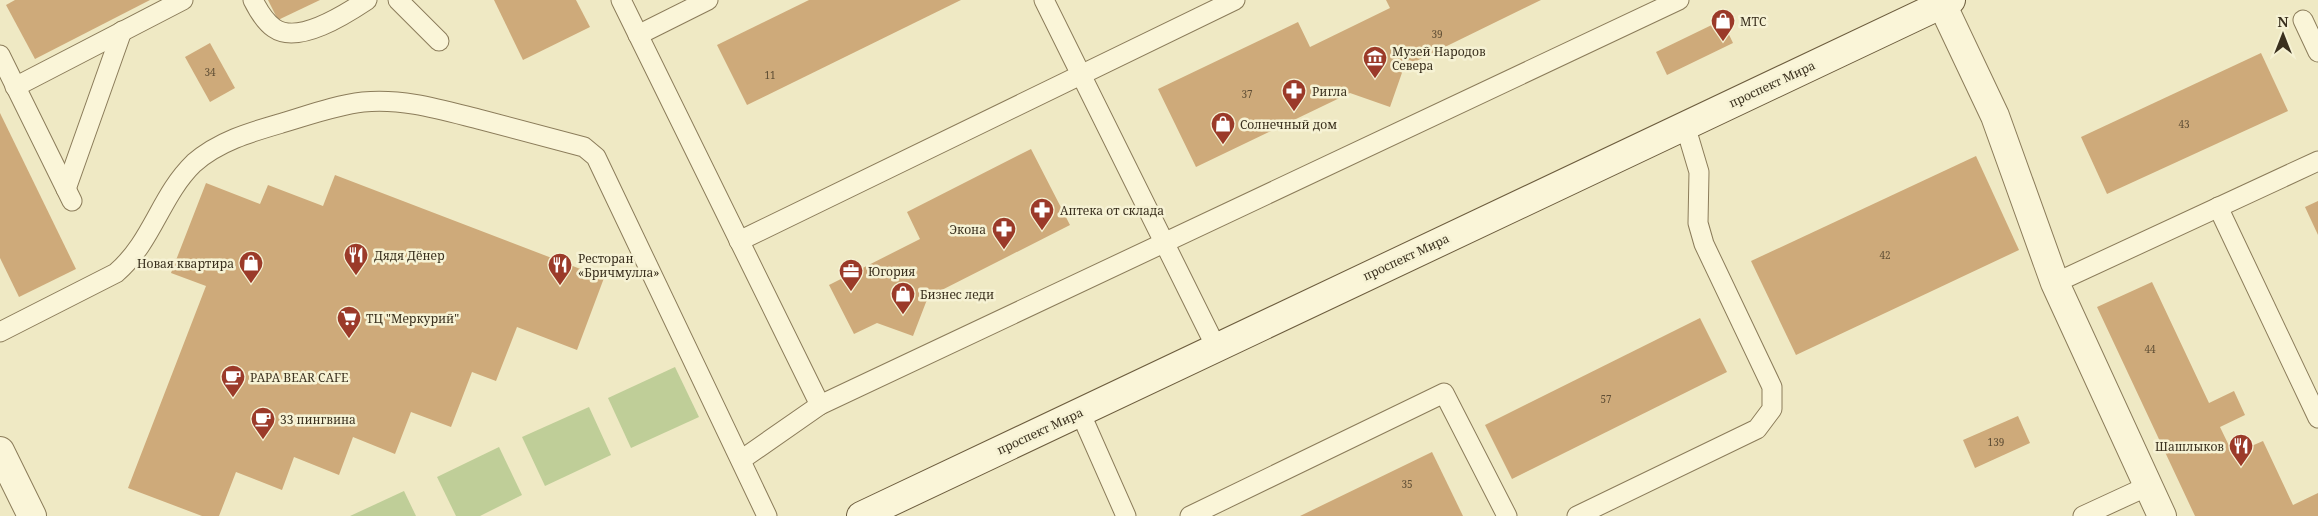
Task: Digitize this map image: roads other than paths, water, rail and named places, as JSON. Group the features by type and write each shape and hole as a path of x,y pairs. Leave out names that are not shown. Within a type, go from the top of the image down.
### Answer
{"main road":[{"name":"проспект Мира","path":"861,516 1946,2"},
{"path":"1946,2 1995,116 2055,283 2162,516"},
{"path":"0,451 32,516"}],"lane":[{"path":"16,87 183,0"},
{"path":"253,0 262,16 274,28 294,33 306,32 367,0"},
{"path":"398,0 439,41"},
{"path":"621,0 820,405"},
{"path":"638,35 708,0"},
{"path":"1044,0 1216,347"},
{"path":"739,241 1235,0"},
{"path":"741,460 820,405 1679,0"},
{"path":"2303,20 2318,52"},
{"path":"0,55 69,195 122,31"},
{"path":"0,332 116,273 132,259 146,240 174,185 195,163 219,145 249,132 331,108 362,102 391,101 422,104 584,147 596,157 767,516"},
{"path":"1577,516 1757,429 1772,409 1772,387 1704,244 1698,223 1700,172 1685,125"},
{"path":"2055,283 2318,161"},
{"path":"2218,207 2318,418"},
{"path":"1190,516 1444,393 1507,516"},
{"path":"1080,412 1126,516"},
{"path":"2083,516 2148,486"}],"place":[{"name":"МТС","path":"1723,42"},
{"name":"Музей Народов Севера","path":"1375,79"},
{"name":"Ригла","path":"1294,112"},
{"name":"Солнечный дом","path":"1223,145"},
{"name":"Аптека от склада","path":"1042,231"},
{"name":"Экона","path":"1004,250"},
{"name":"Дядя Дёнер","path":"356,276"},
{"name":"Новая квартира","path":"251,284"},
{"name":"Ресторан «Бричмулла»","path":"560,286"},
{"name":"Югория","path":"851,292"},
{"name":"Бизнес леди","path":"903,315"},
{"name":"ТЦ \"Меркурий\"","path":"349,339"},
{"name":"PAPA BEAR CAFE","path":"233,398"},
{"name":"33 пингвина","path":"263,440"},
{"name":"Шашлыков","path":"2241,467"}]}
